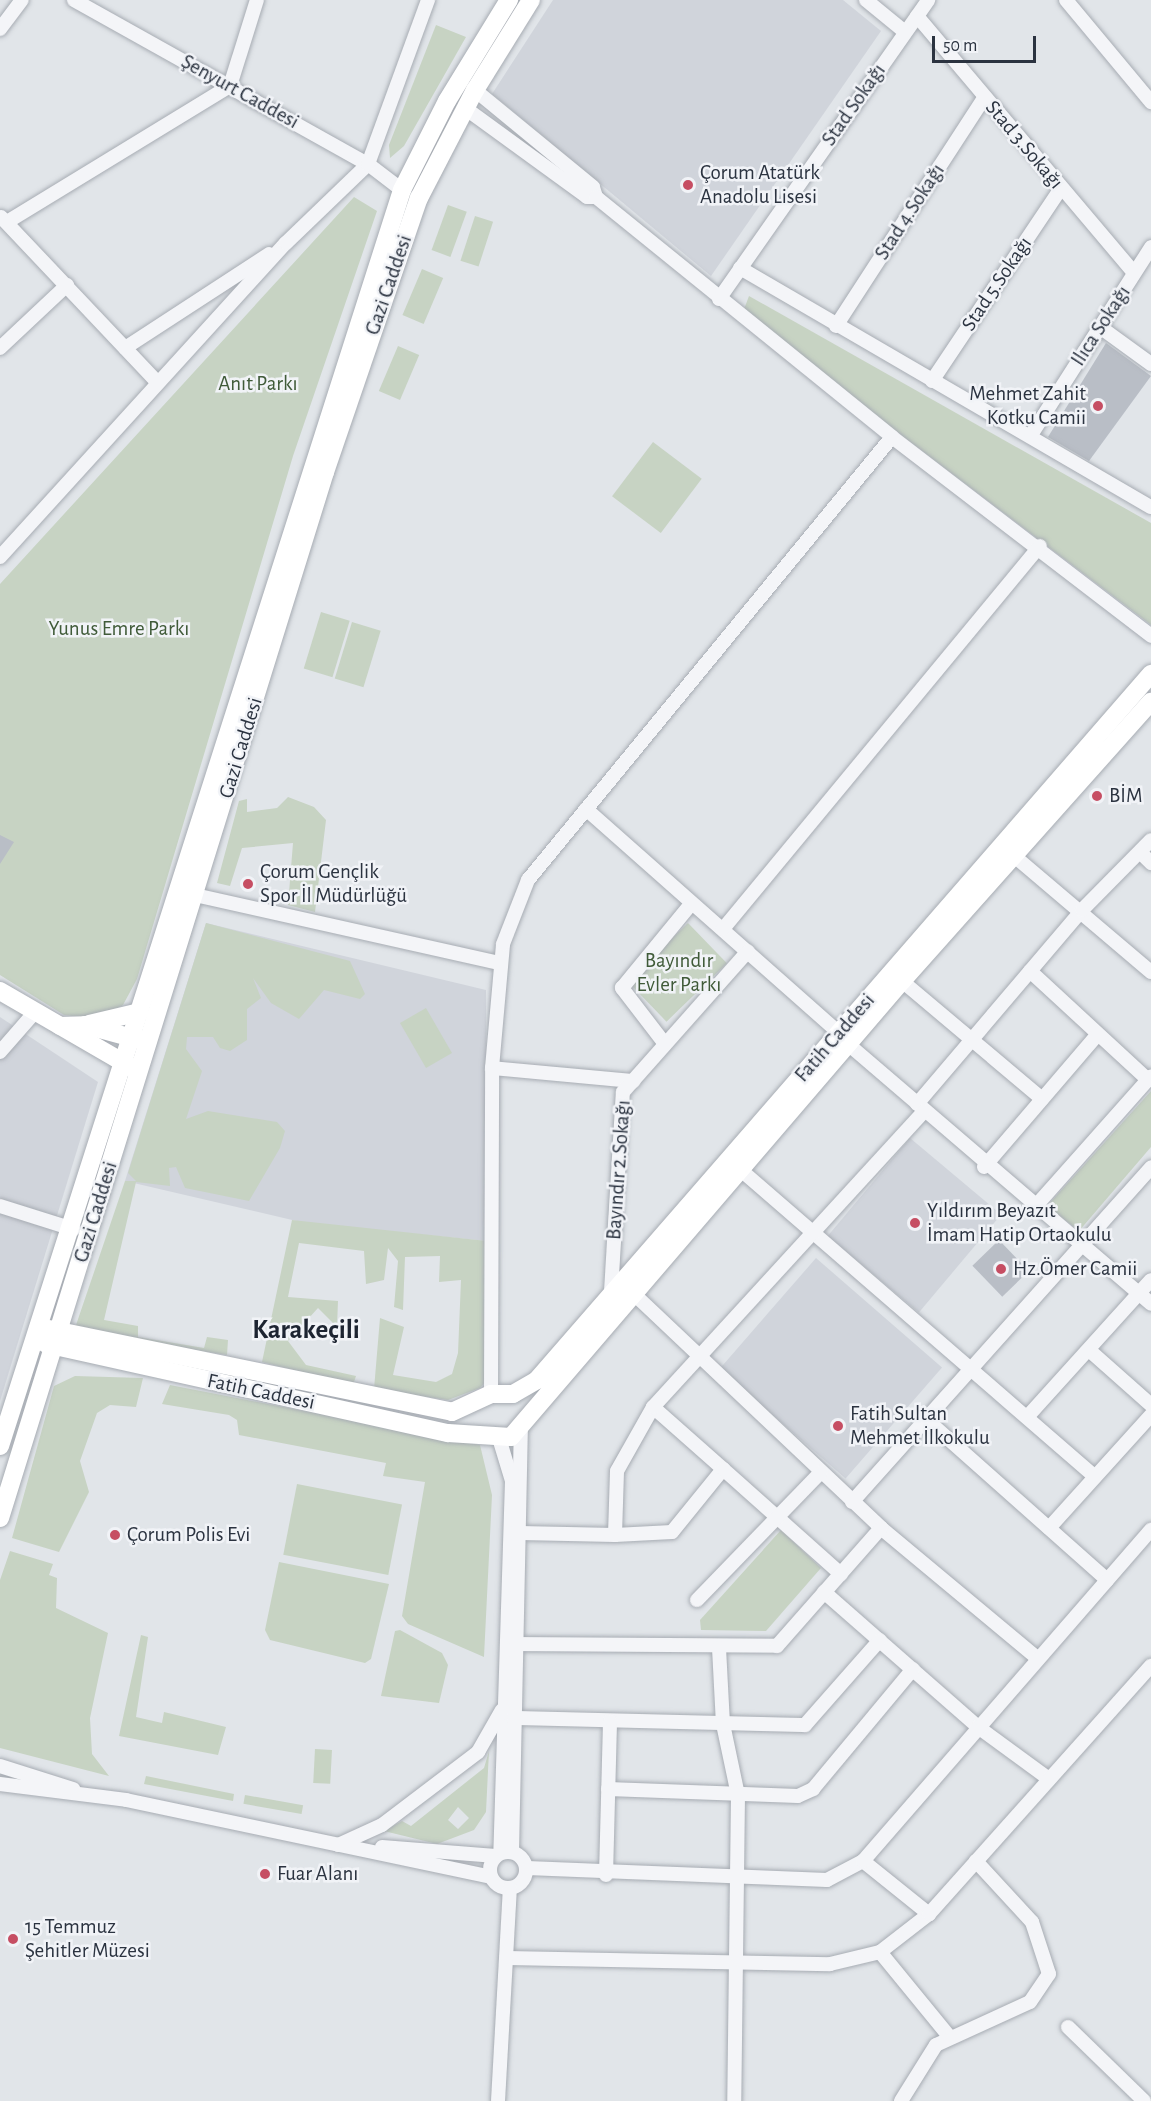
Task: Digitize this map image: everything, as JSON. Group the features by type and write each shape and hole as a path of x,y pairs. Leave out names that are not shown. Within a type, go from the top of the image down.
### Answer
{"main road":[{"name":"Gazi Caddesi","path":"0,1444 73,1229 195,895 325,472 419,198 465,108 468,85 509,0"},
{"name":"Gazi Caddesi","path":"141,1040 140,1012 402,190 448,99 468,85 531,0"},
{"path":"448,99 465,108"},
{"path":"402,190 419,198"},
{"name":"Fatih Caddesi","path":"58,1339 452,1412 488,1397 513,1394 537,1380 611,1292 843,1038 1151,674"},
{"name":"Fatih Caddesi","path":"38,1334 448,1433 494,1436 524,1424 742,1171 843,1038 902,981 1151,702"},
{"path":"0,990 34,1013 132,1067"},
{"path":"60,1026 85,1025 140,1012"},
{"path":"85,1025 141,1040"},
{"name":"Gazi Caddesi","path":"0,1518 58,1339 132,1067"},
{"path":"513,1394 525,1406 524,1424"},
{"path":"488,1397 479,1412 494,1436"}],"street":[{"path":"0,29 22,0"},
{"name":"Şenyurt Caddesi","path":"74,0 368,164 402,190"},
{"path":"158,383 2,218 230,86 258,0"},
{"path":"0,557 286,243 368,164 428,0"},
{"path":"866,0 905,32"},
{"name":"Stad Sokağı","path":"718,299 928,0"},
{"path":"1066,0 1151,102"},
{"name":"Stad 3.Sokağı","path":"917,16 1134,273"},
{"path":"468,85 593,187 596,197 718,299 892,437 1040,546 1151,636"},
{"name":"Stad 4.Sokağı","path":"836,326 984,98"},
{"path":"465,108 587,197 596,197"},
{"name":"Stad 5.Sokağı","path":"932,381 1061,188"},
{"path":"125,348 286,243"},
{"name":"Ilıca Sokağı","path":"1031,435 1151,247"},
{"path":"740,268 836,326 1031,435 1151,507"},
{"path":"1,346 67,285"},
{"path":"1100,327 1151,364"},
{"path":"488,1397 492,1068 500,963 528,880 892,437"},
{"path":"723,929 1040,546"},
{"path":"586,809 691,904 748,951 984,1167 1151,1304"},
{"path":"615,1535 617,1471 652,1407 816,1235 920,1108 971,1039 1082,910 1151,840"},
{"path":"1140,852 1151,863"},
{"path":"1013,855 1082,910 1151,972"},
{"path":"195,895 500,963"},
{"path":"665,1044 622,988 691,904"},
{"name":"Bayındır 2.Sokağı","path":"611,1292 623,1092 748,951"},
{"path":"1030,971 1097,1035 1149,1078 1034,1208"},
{"path":"902,981 1042,1099"},
{"path":"0,1052 34,1013"},
{"path":"984,1167 1097,1035"},
{"path":"492,1068 633,1081"},
{"path":"852,1502 974,1369 1151,1167"},
{"path":"742,1171 974,1369 1095,1477"},
{"path":"0,1206 73,1229"},
{"path":"1028,1416 1151,1280"},
{"path":"635,1295 852,1502 1037,1658"},
{"path":"1089,1350 1151,1406"},
{"path":"652,1407 841,1574"},
{"path":"1049,1528 1151,1415"},
{"path":"927,1420 1107,1580"},
{"path":"491,1877 503,1853 514,1718 524,1424"},
{"path":"494,1436 512,1480 504,1707 503,1853"},
{"path":"520,1533 615,1535 672,1532 723,1469"},
{"path":"697,1600 821,1472"},
{"path":"517,1644 719,1648 777,1646 881,1528"},
{"path":"338,1845 503,1853 527,1868 606,1875 735,1880 827,1880 863,1861 1037,1658 1151,1530"},
{"path":"824,1592 978,1727 1049,1779"},
{"path":"514,1718 805,1725 880,1640"},
{"path":"719,1648 723,1724 738,1795 735,1880 734,2101"},
{"path":"507,1958 736,1960 830,1964 880,1952 928,1914 1151,1666"},
{"path":"608,1789 798,1796 813,1789 913,1669"},
{"path":"338,1845 382,1825 478,1752 504,1707"},
{"path":"606,1875 610,1721"},
{"path":"0,1766 104,1798"},
{"path":"0,1784 104,1798 338,1845 491,1877 510,1888"},
{"path":"863,1861 928,1914"},
{"path":"901,2101 936,2045 948,2035 1024,2006 1049,1974 1032,1922 976,1861"},
{"path":"510,1888 524,1880 527,1868"},
{"path":"498,2101 510,1888"},
{"path":"880,1952 948,2035"},
{"path":"1068,2027 1144,2101"}],"shaded area":[{"name":"Çorum Atatürk Anadolu Lisesi","path":"553,0 843,0 881,31 711,276 492,94"},
{"path":"206,923 486,990 487,1241 305,1223 125,1181"},
{"path":"0,1017 98,1082 0,1401"},
{"name":"Yıldırım Beyazıt İmam Hatip Ortaokulu","path":"910,1138 1001,1214 919,1313 828,1236"},
{"name":"Fatih Sultan Mehmet İlkokulu","path":"816,1258 942,1368 846,1479 720,1369"}],"green space":[{"path":"436,25 466,37 404,146 390,158 389,145"},
{"name":"Yunus Emre Parkı","path":"354,197 377,211 293,456 137,979 123,1005 99,1019 64,1015 0,975 0,584"},
{"path":"448,205 467,212 450,257 432,250"},
{"path":"475,216 493,222 479,267 460,261"},
{"path":"422,269 443,278 424,324 402,315"},
{"path":"749,296 1151,523 1151,625 775,339 743,312"},
{"path":"398,346 419,355 400,400 379,391"},
{"path":"653,442 702,479 661,533 612,496"},
{"path":"321,612 350,621 332,677 304,668"},
{"path":"352,622 381,631 363,687 335,678"},
{"path":"288,797 314,807 326,820 315,912 288,905 293,843 242,848 230,886 217,883 239,801 247,799 247,812 277,808"},
{"path":"206,923 350,961 365,994 360,999 324,990 299,1019 271,1003 253,978 261,998 247,1009 247,1040 230,1051 220,1048 213,1037 187,1037 186,1049 202,1071 186,1119 208,1111 277,1122 285,1131 280,1148 249,1201 185,1188 176,1167 169,1168 170,1186 136,1182 104,1320 138,1326 138,1337 204,1348 207,1337 228,1340 227,1355 74,1331 125,1181 136,1181 128,1173"},
{"name":"Bayındır Evler Parkı","path":"688,923 727,963 666,1022 628,981"},
{"path":"426,1008 452,1053 426,1068 400,1023"},
{"path":"1151,1091 1151,1147 1079,1231 1047,1206"},
{"path":"292,1220 487,1241 487,1380 480,1388 448,1400 374,1389 380,1318 404,1327 393,1375 436,1382 452,1374 458,1353 461,1280 439,1282 440,1256 405,1257 403,1310 394,1307 398,1261 388,1248 384,1280 366,1284 364,1251 299,1243 288,1297 338,1301 337,1327 318,1308 288,1341 306,1365 356,1376 353,1385 262,1362"},
{"path":"75,1376 143,1378 136,1407 110,1405 97,1413 80,1461 89,1492 59,1552 12,1538 54,1386"},
{"path":"170,1385 480,1445 492,1495 484,1657 408,1624 402,1616 425,1482 383,1476 386,1463 239,1435 237,1420 229,1415 162,1404"},
{"path":"297,1484 402,1504 388,1575 283,1555"},
{"path":"781,1530 821,1568 766,1631 701,1630 700,1620"},
{"path":"10,1551 53,1564 49,1575 57,1578 56,1608 108,1633 90,1718 92,1754 109,1776 0,1748 0,1580"},
{"path":"279,1562 389,1584 371,1659 365,1663 270,1640 265,1630"},
{"path":"400,1630 442,1653 448,1665 439,1703 381,1696 395,1631"},
{"path":"141,1635 148,1637 136,1717 162,1723 164,1712 226,1727 218,1755 119,1736"},
{"path":"315,1749 332,1750 330,1784 313,1783"},
{"path":"489,1751 486,1812 474,1830 437,1844 384,1831 402,1821 411,1826 484,1768","holes":["458,1807 469,1818 458,1829 448,1820"]},
{"path":"146,1776 234,1794 233,1801 144,1784"},
{"path":"245,1795 303,1805 302,1814 243,1804"}],"building":[{"name":"Mehmet Zahit Kotku Camii","path":"1106,343 1151,376 1089,461 1048,437"},
{"path":"0,835 14,842 0,864"},
{"name":"Hz.Ömer Camii","path":"999,1240 1029,1271 1002,1297 972,1266"}],"place":[{"name":"Çorum Atatürk Anadolu Lisesi","path":"688,185"},
{"name":"Mehmet Zahit Kotku Camii","path":"1098,406"},
{"name":"BİM","path":"1097,796"},
{"name":"Çorum Gençlik Spor İl Müdürlüğü","path":"248,884"},
{"name":"Yıldırım Beyazıt İmam Hatip Ortaokulu","path":"915,1223"},
{"name":"Hz.Ömer Camii","path":"1001,1269"},
{"name":"Fatih Sultan Mehmet İlkokulu","path":"838,1426"},
{"name":"Çorum Polis Evi","path":"115,1535"},
{"name":"Fuar Alanı","path":"265,1874"},
{"name":"15 Temmuz Şehitler Müzesi","path":"13,1939"}],"district":[{"name":"Karakeçili","path":"306,1330"}],"park label":[{"name":"Anıt Parkı","path":"258,384"}]}
